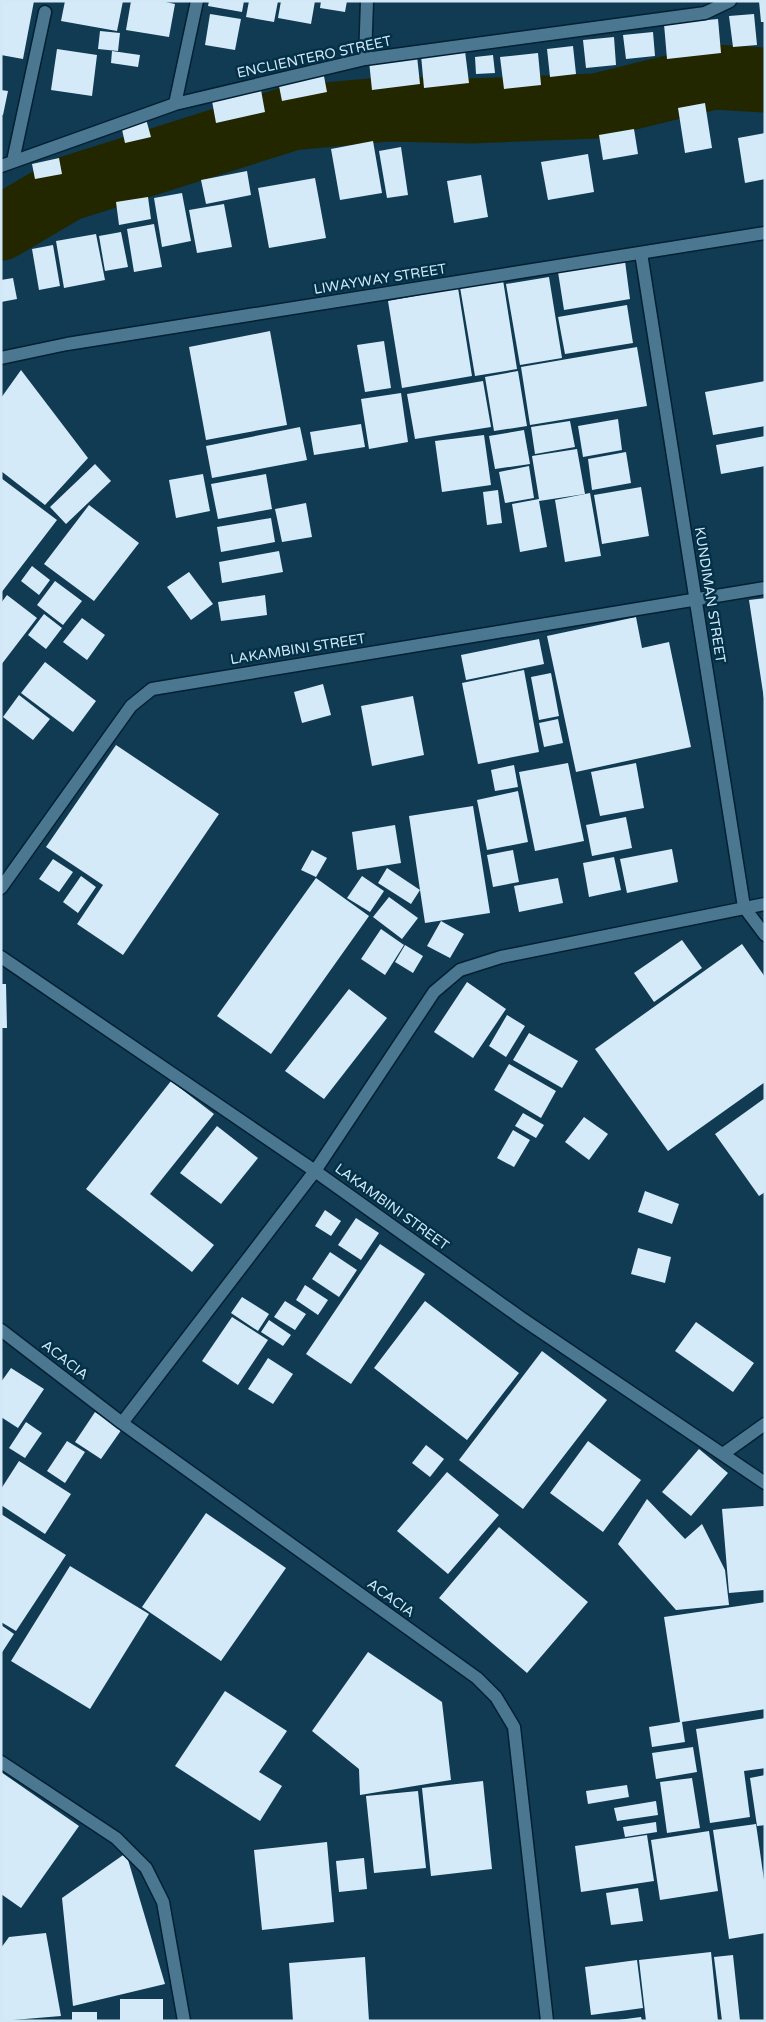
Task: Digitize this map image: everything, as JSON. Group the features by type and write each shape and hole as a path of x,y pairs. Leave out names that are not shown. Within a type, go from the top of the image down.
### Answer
{"street":[{"path":"176,104 196,1"},
{"path":"365,59 367,1"},
{"name":"ENCLIENTERO STREET","path":"7,163 176,104 365,59 704,13 730,1"},
{"path":"7,163 45,12"},
{"name":"LIWAYWAY STREET","path":"1,358 67,344 765,233"},
{"name":"KUNDIMAN STREET","path":"641,253 744,907 765,935"},
{"name":"LAKAMBINI STREET","path":"1,888 131,706 152,689 765,588"},
{"path":"122,1423 315,1171 434,992 460,970 501,957 765,904"},
{"name":"LAKAMBINI STREET","path":"1,957 315,1171 521,1318 765,1483"},
{"name":"ACACIA","path":"1,1330 122,1423 477,1678 496,1697 514,1727 547,2021"},
{"path":"723,1454 765,1424"},
{"path":"1,1762 116,1838 146,1868 163,1902 184,2021"}],"building":[{"path":"1,1 34,1 23,59 1,55"},
{"path":"65,1 123,1 117,31 61,21"},
{"path":"131,1 161,1 175,4 169,37 126,30"},
{"path":"209,1 244,1 242,12 208,6"},
{"path":"249,1 278,1 274,22 246,17"},
{"path":"281,1 315,1 311,24 278,18"},
{"path":"321,1 347,1 345,12 320,8"},
{"path":"759,1 765,1 765,22 761,22"},
{"path":"210,14 241,19 235,50 205,45"},
{"path":"754,14 757,45 733,47 729,16"},
{"path":"718,19 721,53 667,59 664,24"},
{"path":"100,31 120,33 118,51 98,49"},
{"path":"653,32 655,56 626,59 623,35"},
{"path":"614,37 616,65 586,68 583,40"},
{"path":"573,46 576,74 550,77 547,49"},
{"path":"57,49 97,55 92,96 51,90"},
{"path":"112,51 140,55 138,67 111,63"},
{"path":"465,51 469,83 424,88 421,55"},
{"path":"538,53 541,85 504,89 500,57"},
{"path":"493,55 495,73 476,74 475,57"},
{"path":"417,56 420,84 372,90 369,61"},
{"path":"323,71 327,92 282,101 278,81"},
{"path":"1,90 8,91 3,115 1,115"},
{"path":"261,90 265,112 216,123 212,101"},
{"path":"705,103 712,148 685,153 678,108"},
{"path":"146,119 151,137 125,143 121,125"},
{"path":"634,129 638,154 603,160 599,135"},
{"path":"765,133 765,179 745,183 738,138"},
{"path":"373,141 382,193 340,200 331,149"},
{"path":"401,147 408,195 387,198 379,151"},
{"path":"588,154 594,192 548,200 541,162"},
{"path":"59,158 62,174 35,179 32,164"},
{"path":"247,171 251,195 206,204 201,180"},
{"path":"481,175 488,217 454,223 447,181"},
{"path":"315,178 326,238 269,248 258,188"},
{"path":"182,193 191,241 162,247 154,198"},
{"path":"148,197 151,219 119,225 116,202"},
{"path":"224,204 232,247 197,253 189,210"},
{"path":"154,224 162,267 134,272 127,229"},
{"path":"121,232 128,267 105,271 99,236"},
{"path":"96,234 105,280 64,288 56,241"},
{"path":"53,245 60,286 39,290 32,249"},
{"path":"625,261 630,299 564,310 558,272"},
{"path":"549,277 562,358 520,365 506,284"},
{"path":"13,278 17,299 1,302 1,280"},
{"path":"503,280 517,369 475,376 460,287"},
{"path":"458,288 472,376 402,388 388,301"},
{"path":"627,305 633,343 565,354 558,317"},
{"path":"270,331 287,425 206,440 189,347"},
{"path":"384,341 391,388 365,392 357,345"},
{"path":"637,347 647,406 530,425 521,367"},
{"path":"21,370 88,458 45,505 1,471 1,398"},
{"path":"518,371 527,426 494,431 485,377"},
{"path":"483,381 491,427 415,439 407,394"},
{"path":"765,381 765,426 713,435 705,392"},
{"path":"401,393 408,442 369,449 361,399"},
{"path":"618,419 622,450 583,457 578,426"},
{"path":"570,421 575,447 535,454 531,427"},
{"path":"361,424 365,447 314,455 310,432"},
{"path":"300,427 307,460 212,478 206,446"},
{"path":"524,430 530,464 495,469 489,436"},
{"path":"484,435 491,485 442,492 435,441"},
{"path":"765,436 765,466 721,474 716,445"},
{"path":"577,449 585,494 539,501 547,547 520,552 512,504 539,499 532,456"},
{"path":"626,452 631,483 592,490 588,459"},
{"path":"95,464 111,481 66,524 50,507"},
{"path":"529,466 534,498 505,503 499,472"},
{"path":"203,474 210,511 176,518 169,480"},
{"path":"266,474 272,509 218,519 211,484"},
{"path":"1,478 57,520 1,593"},
{"path":"641,487 649,536 602,544 594,495"},
{"path":"498,490 502,523 487,525 483,492"},
{"path":"590,493 601,556 565,562 555,500"},
{"path":"306,503 312,537 282,542 275,509"},
{"path":"89,505 139,543 94,601 44,564"},
{"path":"271,518 275,542 221,552 217,527"},
{"path":"279,551 283,572 222,583 219,562"},
{"path":"32,566 50,580 39,595 21,581"},
{"path":"189,572 213,604 191,620 167,587"},
{"path":"55,581 82,601 63,625 37,605"},
{"path":"7,595 37,618 1,665 1,603"},
{"path":"265,595 267,615 221,621 218,602"},
{"path":"765,598 765,699 764,699 749,600"},
{"path":"44,614 62,628 46,649 28,635"},
{"path":"636,617 642,648 669,642 691,747 576,772 547,636"},
{"path":"82,618 105,635 87,660 63,642"},
{"path":"539,639 544,664 466,680 461,655"},
{"path":"45,662 96,701 73,732 21,693"},
{"path":"524,670 539,752 478,764 462,683"},
{"path":"551,673 559,716 539,720 531,677"},
{"path":"323,684 331,715 302,723 294,692"},
{"path":"19,695 50,719 33,740 3,717"},
{"path":"413,696 424,755 372,766 361,706"},
{"path":"558,719 563,743 544,747 539,723"},
{"path":"116,745 219,814 123,955 77,924 103,885 46,847"},
{"path":"568,763 584,841 535,851 519,772"},
{"path":"636,763 644,808 600,816 591,772"},
{"path":"514,765 518,787 495,791 491,770"},
{"path":"518,791 528,842 487,850 477,800"},
{"path":"473,806 490,913 425,923 409,816"},
{"path":"626,817 632,848 592,856 586,825"},
{"path":"395,825 401,863 357,870 352,832"},
{"path":"672,849 678,882 627,893 620,859"},
{"path":"312,850 327,858 316,877 301,870"},
{"path":"513,850 519,882 493,887 487,855"},
{"path":"614,857 621,890 589,897 583,863"},
{"path":"53,859 73,872 59,892 39,879"},
{"path":"387,868 420,890 411,904 378,883"},
{"path":"81,876 96,887 78,913 63,902"},
{"path":"362,876 384,891 370,912 347,898"},
{"path":"316,878 369,916 271,1054 217,1016"},
{"path":"558,878 563,903 519,912 514,886"},
{"path":"389,897 418,918 402,939 373,917"},
{"path":"441,921 464,934 450,958 427,946"},
{"path":"381,929 404,945 385,975 361,959"},
{"path":"682,940 702,968 654,1002 634,973"},
{"path":"742,944 765,977 765,1082 668,1151 595,1049"},
{"path":"405,945 423,956 413,973 395,962"},
{"path":"467,982 506,1009 473,1058 434,1032"},
{"path":"1,984 6,984 7,1028 1,1028"},
{"path":"349,989 387,1018 324,1099 285,1071"},
{"path":"507,1015 525,1026 506,1057 489,1046"},
{"path":"529,1033 578,1061 562,1088 513,1060"},
{"path":"509,1064 556,1091 541,1118 494,1090"},
{"path":"171,1081 214,1114 150,1194 214,1245 192,1272 86,1189"},
{"path":"765,1098 765,1192 759,1196 715,1134"},
{"path":"523,1113 544,1125 536,1138 515,1126"},
{"path":"584,1117 608,1134 589,1160 565,1142"},
{"path":"217,1126 258,1158 221,1204 180,1173"},
{"path":"513,1130 530,1140 514,1167 497,1158"},
{"path":"645,1191 679,1204 672,1224 638,1212"},
{"path":"325,1210 341,1221 331,1236 315,1226"},
{"path":"356,1218 379,1233 361,1260 338,1245"},
{"path":"380,1244 425,1274 351,1384 306,1354"},
{"path":"638,1248 671,1257 665,1283 631,1274"},
{"path":"330,1252 357,1270 339,1297 312,1279"},
{"path":"305,1285 328,1300 318,1315 296,1300"},
{"path":"242,1297 269,1314 258,1331 231,1313"},
{"path":"285,1301 306,1314 295,1330 274,1317"},
{"path":"425,1301 519,1373 467,1440 374,1368"},
{"path":"232,1317 268,1340 238,1385 202,1361"},
{"path":"269,1320 291,1335 283,1346 261,1332"},
{"path":"696,1322 754,1363 733,1392 675,1351"},
{"path":"542,1351 607,1400 523,1509 459,1460"},
{"path":"268,1358 293,1374 273,1404 248,1389"},
{"path":"11,1368 44,1389 18,1428 1,1417 1,1382"},
{"path":"95,1412 122,1429 101,1459 75,1442"},
{"path":"26,1422 42,1433 25,1458 9,1448"},
{"path":"67,1441 85,1452 65,1483 47,1471"},
{"path":"588,1441 641,1480 603,1532 550,1493"},
{"path":"426,1445 444,1459 430,1477 412,1463"},
{"path":"699,1449 728,1473 691,1516 662,1492"},
{"path":"19,1461 71,1494 45,1534 1,1505 1,1489"},
{"path":"447,1472 499,1515 448,1574 397,1531"},
{"path":"647,1499 685,1539 702,1524 725,1570 729,1605 676,1610 618,1544"},
{"path":"765,1506 765,1590 729,1593 722,1509"},
{"path":"206,1513 286,1568 221,1661 142,1607"},
{"path":"1,1514 66,1555 16,1631 1,1622"},
{"path":"499,1527 588,1602 527,1673 439,1598"},
{"path":"70,1566 149,1614 90,1709 11,1661"},
{"path":"765,1602 765,1709 682,1722 685,1742 652,1747 649,1727 680,1722 664,1617"},
{"path":"1,1625 14,1634 1,1654"},
{"path":"368,1652 442,1702 451,1780 360,1795 359,1769 312,1731"},
{"path":"225,1691 287,1731 259,1772 282,1786 260,1821 175,1766"},
{"path":"765,1718 765,1768 744,1771 750,1817 710,1823 696,1729"},
{"path":"693,1747 697,1772 656,1779 652,1753"},
{"path":"1,1772 79,1826 21,1908 1,1894"},
{"path":"765,1775 765,1825 757,1826 750,1778"},
{"path":"692,1778 700,1828 667,1833 660,1782"},
{"path":"483,1781 492,1869 431,1876 422,1788"},
{"path":"627,1785 629,1797 588,1804 586,1791"},
{"path":"418,1791 426,1868 374,1873 366,1796"},
{"path":"656,1801 658,1815 617,1821 614,1808"},
{"path":"656,1822 657,1832 625,1837 623,1827"},
{"path":"756,1824 765,1887 765,1933 729,1939 713,1830"},
{"path":"709,1831 718,1891 660,1900 651,1840"},
{"path":"647,1835 654,1881 581,1892 575,1846"},
{"path":"327,1842 334,1922 262,1930 254,1850"},
{"path":"126,1853 165,1984 73,2006 62,1898"},
{"path":"364,1858 367,1889 339,1892 336,1861"},
{"path":"638,1888 643,1921 611,1925 606,1893"},
{"path":"46,1933 61,2016 1,2021 1,1948 9,1937"},
{"path":"711,1952 718,2021 646,2021 639,1960"},
{"path":"733,1955 740,2021 722,2021 714,1957"},
{"path":"365,1957 369,2021 293,2021 289,1963"},
{"path":"637,1960 643,2008 591,2015 585,1967"},
{"path":"120,1999 163,1999 163,2021 120,2021"},
{"path":"72,2012 97,2012 97,2021 72,2021"},
{"path":"641,2017 642,2021 618,2021 618,2020"}],"waterway":[{"path":"1,228 67,189 292,118 390,109 470,111 596,106 714,77 765,80"}]}
